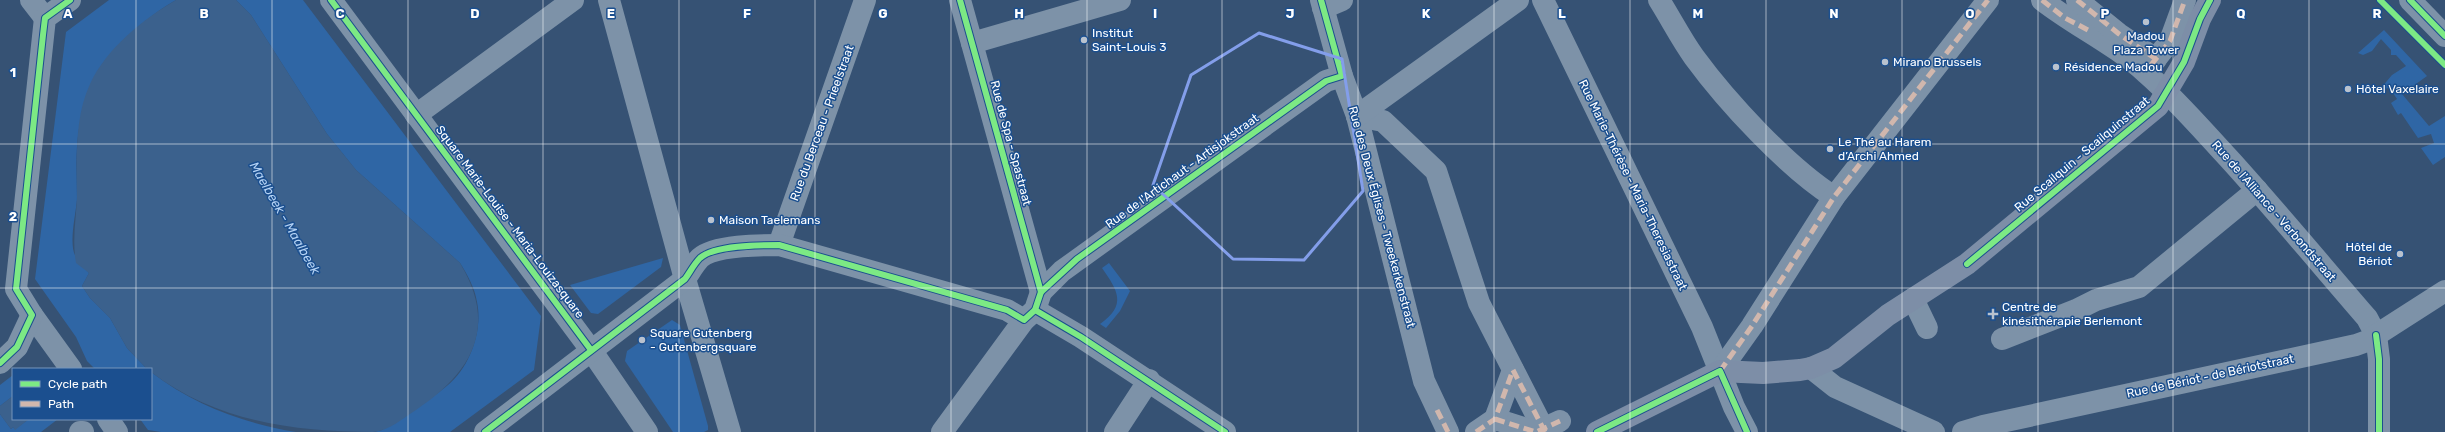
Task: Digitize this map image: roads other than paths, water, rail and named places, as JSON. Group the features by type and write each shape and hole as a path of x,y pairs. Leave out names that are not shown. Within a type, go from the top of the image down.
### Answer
{"main road":[{"name":"Rue Scailquin - Scailquinstraat","path":"1720,371 1763,373 1811,368 1834,358 1913,299 1967,264 2158,106 2184,62 2200,19 2210,0"},
{"path":"1597,432 1720,371"}],"street":[{"path":"31,0 45,18 16,289 32,315 70,368"},
{"path":"45,18 70,0"},
{"name":"Square Marie-Louise - Maria-Louizasquare","path":"331,0 591,350"},
{"path":"416,115 573,0"},
{"path":"609,0 685,279 730,432"},
{"name":"Rue du Berceau - Prieelstraat","path":"779,245 865,0"},
{"name":"Rue de Spa - Spastraat","path":"960,0 972,42 1033,307"},
{"path":"972,42 1120,0"},
{"path":"1357,116 1518,0"},
{"name":"Rue Marie-Thérèse - Maria-Theresiastraat","path":"1543,0 1702,327 1747,432"},
{"path":"1659,0 1694,56 1727,97 1776,147 1822,189 1834,197"},
{"path":"1720,371 1756,320 1834,197 1988,0"},
{"path":"2042,0 2065,18 2099,23"},
{"path":"2077,0 2099,23 2153,62 2170,41 2185,0"},
{"path":"2410,0 2445,36"},
{"name":"Rue des Deux Églises - Tweekerkenstraat","path":"1329,3 1342,76 1357,116 1424,381 1448,432"},
{"name":"Rue de l'Alliance - Verbondstraat","path":"2099,23 2167,93 2257,190 2367,318 2376,335"},
{"name":"Rue de l'Artichaut - Artisjokstraat","path":"942,432 1033,307 1062,271 1326,81 1342,76"},
{"path":"1357,116 1383,121 1436,171 1480,303 1513,370 1549,427 1536,432 1496,418"},
{"path":"2002,339 2076,310 2096,300 2139,287 2257,190"},
{"path":"485,432 685,279 703,256 749,244 779,245 1006,310 1033,307 1149,380 1225,432"},
{"name":"Rue de Bériot - de Bériotstraat","path":"1963,432 1983,426 2356,344 2376,335 2445,290"},
{"path":"1913,299 1927,328"},
{"path":"0,363 17,347 32,315"},
{"path":"2376,335 2379,359 2379,432"},
{"path":"591,350 646,432"},
{"path":"1811,368 1835,388 1934,432"},
{"path":"1476,432 1496,418 1513,370"},
{"path":"1115,432 1149,380"},
{"path":"109,420 117,432"}],"water":[{"name":"Maelbeek - Maalbeek","path":"176,0 236,0 251,15 327,134 356,170 460,263 471,286 477,307 478,327 474,346 465,363 452,380 436,395 390,427 373,432 314,430 256,420 229,413 202,402 176,389 152,373 152,368 146,368 127,348 110,318 90,298 82,286 89,273 76,263 74,238 79,125 85,97 97,71 116,47 151,16"},
{"path":"12,397 12,420 28,420 15,430 13,427 11,429 0,414 0,406"}],"place":[{"name":"Madou Plaza Tower","path":"2146,22"},
{"name":"Institut Saint-Louis 3","path":"1084,40"},
{"name":"Mirano Brussels","path":"1885,62"},
{"name":"Résidence Madou","path":"2056,67"},
{"name":"Hôtel Vaxelaire","path":"2348,89"},
{"name":"Le Thé au Harem d’Archi Ahmed","path":"1830,149"},
{"name":"Maison Taelemans","path":"711,220"},
{"name":"Hôtel de Bériot","path":"2400,254"},
{"name":"Centre de kinésithérapie Berlemont","path":"1993,314"},
{"name":"Square Gutenberg - Gutenbergsquare","path":"642,340"}]}
